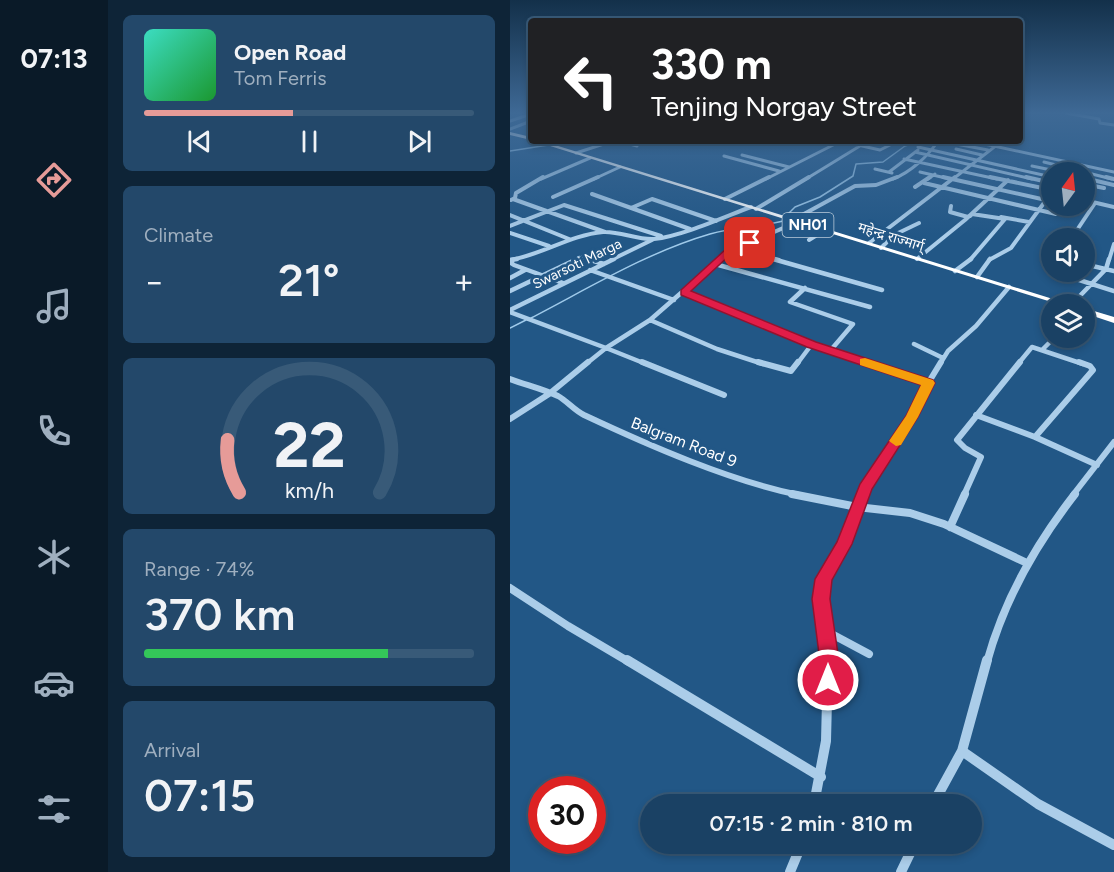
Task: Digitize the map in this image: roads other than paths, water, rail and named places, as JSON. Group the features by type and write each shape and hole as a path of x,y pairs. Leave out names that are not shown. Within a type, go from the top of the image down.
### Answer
{"highway":[{"name":"महेन्द्र राज्मार्ग्","path":"578,154 1041,297"},
{"path":"1095,314 1114,320"}],"street":[{"path":"725,199 815,154"},
{"path":"590,158 547,175 516,193 511,200 605,232 653,239 754,208 847,154"},
{"path":"889,172 912,154"},
{"path":"510,419 549,394 590,358 650,320 736,248 795,221 855,186 876,185 903,175 927,154 1041,180"},
{"path":"949,154 1041,174"},
{"path":"1033,154 1071,162"},
{"path":"742,155 789,167"},
{"path":"869,243 982,155"},
{"path":"724,156 780,171"},
{"path":"956,162 964,157"},
{"path":"904,159 1041,189"},
{"path":"1102,169 1110,164"},
{"path":"1032,166 1041,168"},
{"path":"552,197 621,167"},
{"path":"1095,167 1114,172"},
{"path":"915,187 944,168"},
{"path":"875,169 903,175"},
{"path":"920,172 1041,199"},
{"path":"967,219 1014,174"},
{"path":"1095,178 1114,183"},
{"path":"1095,180 1114,183"},
{"path":"924,183 1041,211"},
{"path":"1095,186 1104,188"},
{"path":"592,194 690,229"},
{"path":"631,208 655,199 717,221"},
{"path":"1095,203 1114,207"},
{"path":"510,226 566,205 662,237"},
{"path":"951,206 949,214 967,219"},
{"path":"977,277 990,259 1011,248 1041,206"},
{"path":"974,211 1029,222"},
{"path":"917,259 972,214 1005,219 969,261 955,271"},
{"path":"510,215 569,239"},
{"path":"881,248 894,235 919,223"},
{"path":"809,240 825,230"},
{"path":"563,283 525,270 511,263 512,260 569,239 605,232"},
{"path":"510,233 549,246"},
{"name":"Swarsoti Marga","path":"510,311 653,239"},
{"path":"1082,294 1106,269 1114,244"},
{"path":"736,248 882,290"},
{"path":"510,253 522,258"},
{"path":"510,291 581,257 604,264"},
{"path":"715,264 870,307"},
{"path":"1095,266 1114,271"},
{"path":"510,278 525,270"},
{"path":"590,270 674,300"},
{"path":"1085,282 1114,291"},
{"path":"817,794 821,777 828,690 829,654 821,599 824,579 844,544 865,488 912,417 928,383 944,358 1010,287"},
{"path":"805,288 790,302 853,324 831,351"},
{"path":"684,292 812,344 928,383"},
{"path":"510,311 724,395"},
{"path":"650,320 717,349 785,371 791,371 812,344"},
{"path":"914,344 944,358"},
{"path":"950,527 981,457 965,448 957,440 1030,348 1043,350 1090,366 1093,369 1035,437"},
{"name":"Balgram Road 9","path":"510,379 559,397 580,413 600,423 723,472 779,491 857,507 910,513 950,527 1027,563"},
{"path":"976,415 1035,437 1097,465"},
{"path":"938,794 962,751 994,636 1027,563 1050,526 1114,442"},
{"path":"510,588 534,601 574,630 686,694 821,777"},
{"path":"826,631 869,654"},
{"path":"962,751 1038,804 1114,845"},
{"path":"790,872 797,854"},
{"path":"901,872 910,854"}],"waterway":[{"path":"787,215 795,207 820,197 853,176 856,164 883,162 894,154"},
{"path":"531,318 664,250 719,232 783,221"},
{"path":"510,328 526,320"}]}
